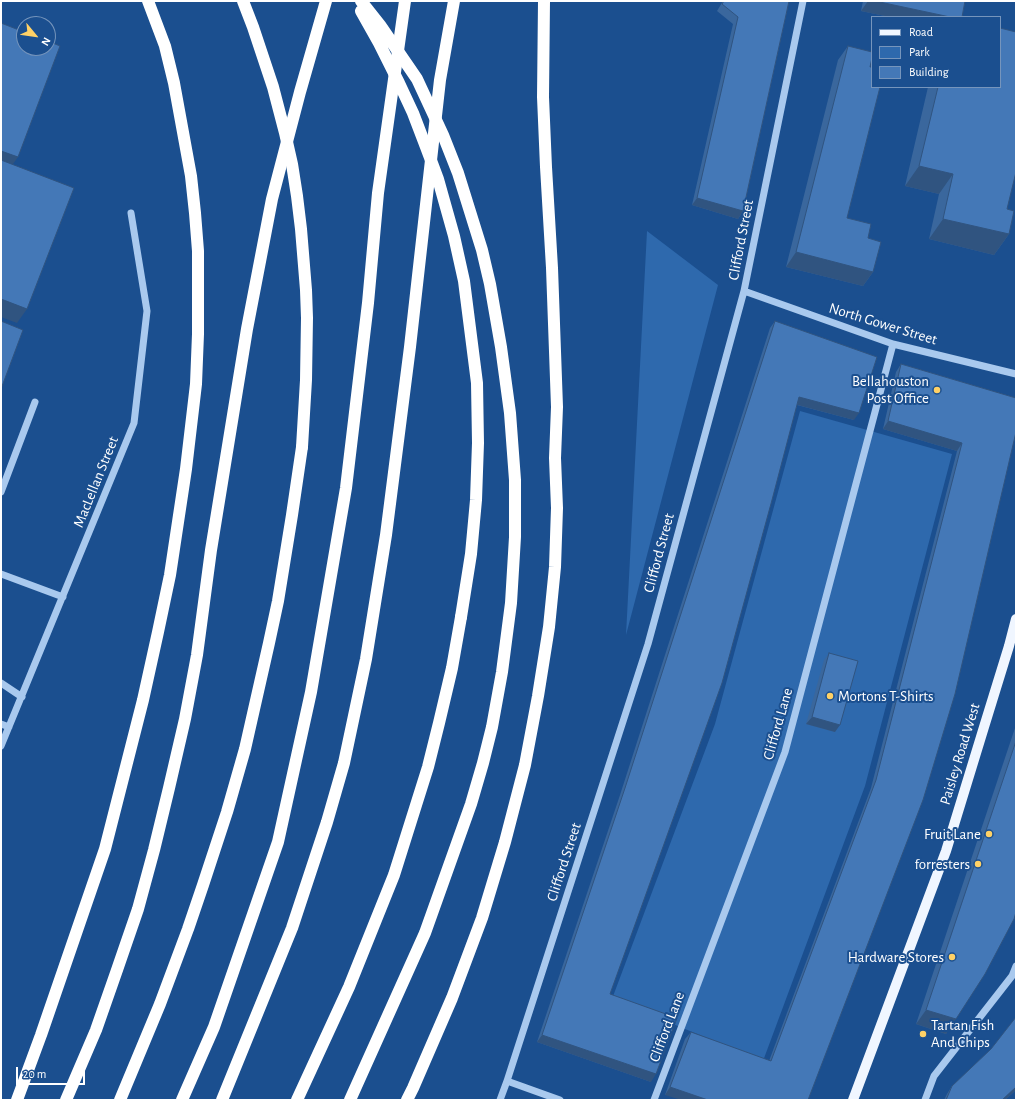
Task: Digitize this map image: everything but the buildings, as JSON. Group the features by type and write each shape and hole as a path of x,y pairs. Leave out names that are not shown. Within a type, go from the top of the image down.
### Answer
{"highway":[{"path":"120,1100 173,970 227,812 243,757 278,602 302,447 306,380 307,318 301,229 297,196 288,148 275,94 265,60 243,1"},
{"path":"66,1100 96,1030 133,922 154,850 169,788 185,719 197,655 247,329 272,199 326,1"},
{"path":"297,1100 349,987 394,875 426,774 452,668 471,554 476,500 478,443 477,383 464,281 454,236 438,179 413,113 379,43 356,1"},
{"path":"350,1100 424,933 471,804 492,727 502,672 511,603 515,537 515,480 510,413 501,347 490,284 482,250 458,173 417,79 380,25 361,1"},
{"path":"182,1100 214,1027 278,842 311,692 346,488 368,303 378,193 405,1"},
{"path":"222,1100 292,928 328,822 346,755 366,659 386,535 410,347 440,80 454,1"},
{"path":"407,1100 452,998 482,918 506,842 525,765 549,627 555,567 557,508 552,268 543,97 544,1"},
{"path":"17,1100 105,849 141,707 158,632 170,575 187,462 196,384 198,334 198,251 191,176 180,113 165,46 149,4"}],"main road":[{"name":"Paisley Road West","path":"853,1100 946,851 1016,619"}],"street":[{"name":"Clifford Street","path":"500,1100 648,644 744,291 803,1"},
{"name":"MacLellan Street","path":"1,746 134,423 147,311 131,213"},
{"name":"North Gower Street","path":"744,291 893,344 1016,374"},
{"name":"Clifford Lane","path":"654,1100 785,752 893,344"},
{"path":"1,492 35,402"},
{"path":"1,574 63,597"},
{"path":"1,683 22,697"},
{"path":"1,724 9,727"},
{"path":"925,1100 934,1076 1012,976 1016,966"},
{"path":"507,1082 560,1100"}],"green space":[{"path":"647,231 718,285 626,635"},
{"path":"800,411 952,454 865,786 763,1061 612,999 715,724"}],"place":[{"name":"Bellahouston Post Office","path":"937,390"},
{"name":"Mortons T-Shirts","path":"830,696"},
{"name":"Fruit Lane","path":"989,834"},
{"name":"forresters","path":"978,864"},
{"name":"Hardware Stores","path":"952,957"},
{"name":"Tartan Fish And Chips","path":"923,1034"}]}
